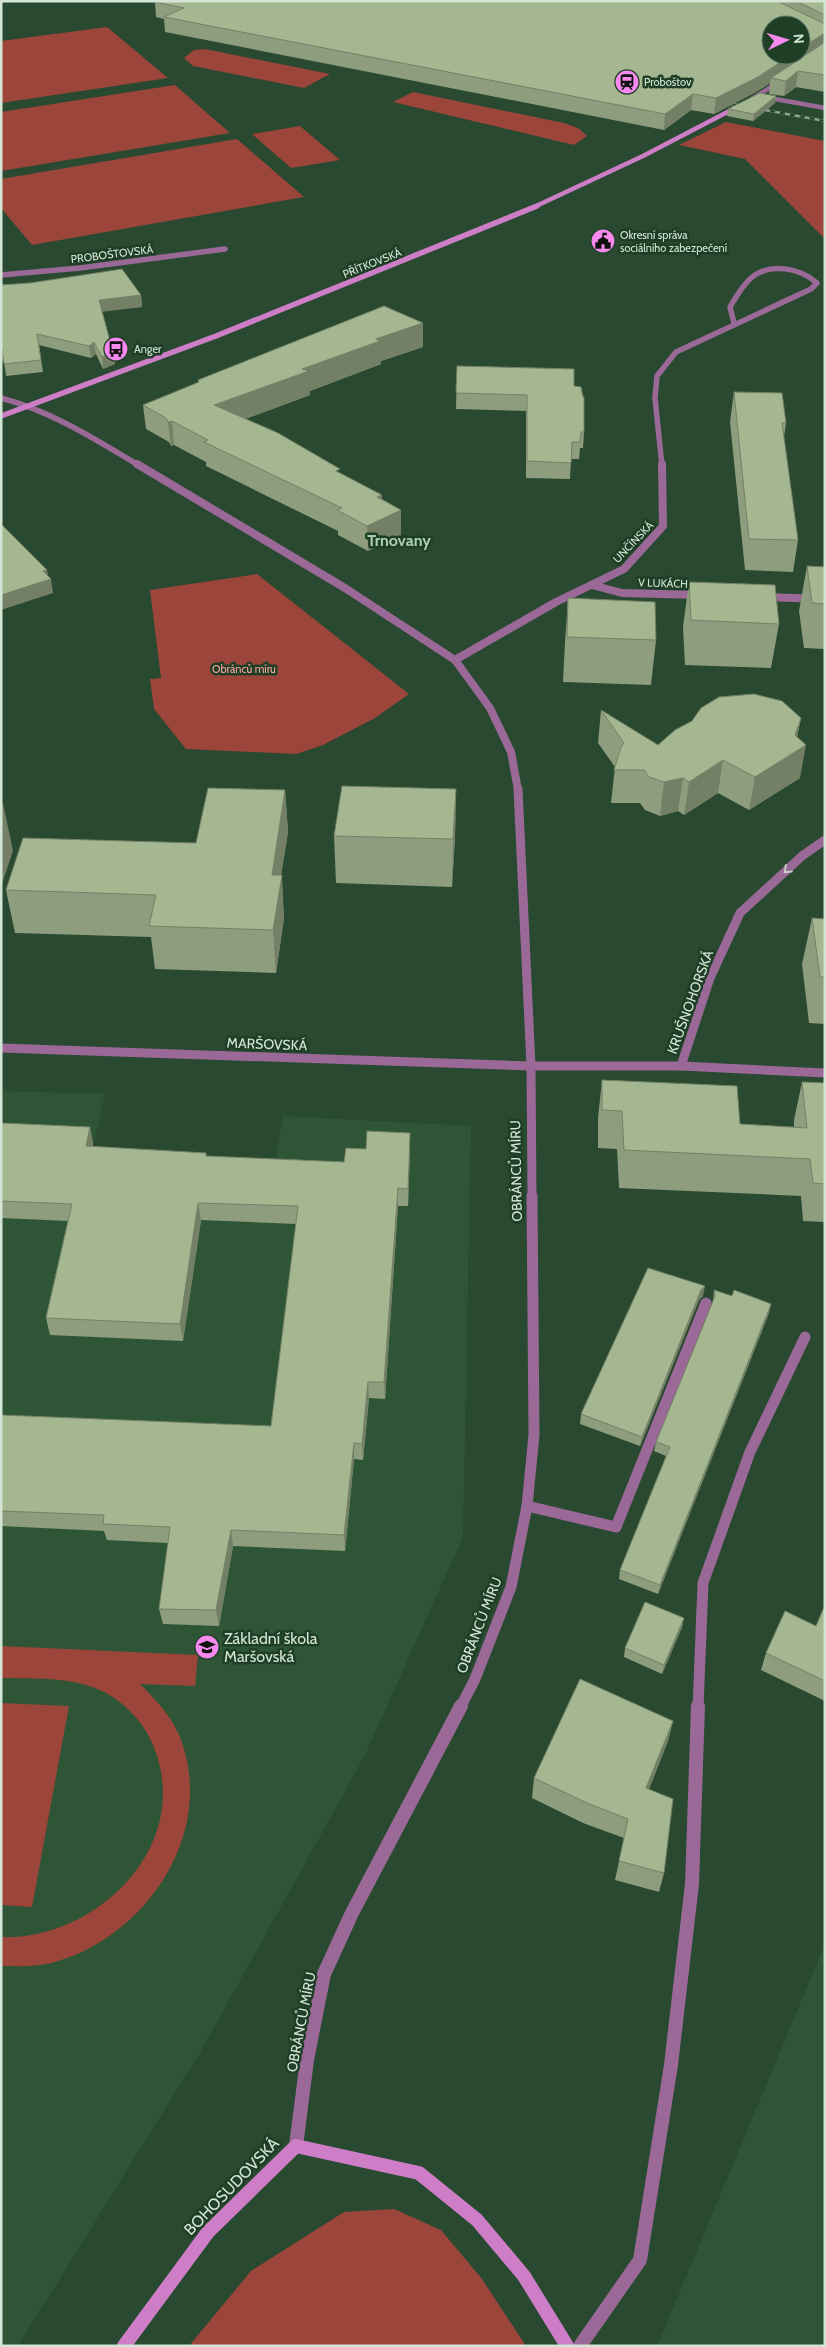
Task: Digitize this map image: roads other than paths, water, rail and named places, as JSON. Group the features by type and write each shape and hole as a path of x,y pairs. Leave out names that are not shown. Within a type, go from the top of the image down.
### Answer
{"street":[{"path":"758,96 789,76"},
{"path":"758,96 825,108"},
{"name":"PŘÍTKOVSKÁ","path":"1,416 422,254 596,177 758,96"},
{"name":"PROBOŠTOVSKÁ","path":"1,276 80,268 225,249"},
{"name":"UNČÍNSKÁ","path":"455,660 556,602 624,569 663,526 663,478 655,398 657,376 676,352 734,323 811,289 817,283 804,273 784,270 767,271 756,275 744,285 730,308 734,323"},
{"name":"OBRÁNCŮ MÍRU","path":"1,398 31,406 93,438 345,588 455,660 490,708 510,752 520,798 531,1066 534,1435 527,1506 511,1588 475,1679 352,1912 324,1974 307,2060 296,2146"},
{"name":"V LUKÁCH","path":"592,585 622,593 710,596"},
{"path":"750,597 825,599"},
{"name":"KRUŠNOHORSKÁ","path":"682,1066 706,989 740,913 802,856 825,840"},
{"name":"MARŠOVSKÁ","path":"1,1048 531,1066"},
{"name":"KRUŠNOHORSKÁ","path":"531,1066 682,1066 825,1073"},
{"path":"527,1506 616,1526 706,1303"},
{"path":"580,2346 640,2260 671,2065 692,1884 703,1583 750,1452 805,1337"},
{"name":"BOHOSUDOVSKÁ","path":"124,2346 208,2232 296,2146 419,2173 477,2220 524,2276 566,2346"}],"railway":[{"path":"721,102 825,121"}],"place":[{"name":"Proboštov","path":"627,82"},
{"name":"Okresní správa sociálního zabezpečení","path":"603,241"},
{"name":"Anger","path":"116,349"},
{"name":"Základní škola Maršovská","path":"207,1647"}],"district":[{"name":"Trnovany","path":"399,540"}],"park label":[{"name":"Obránců míru","path":"244,669"}]}
